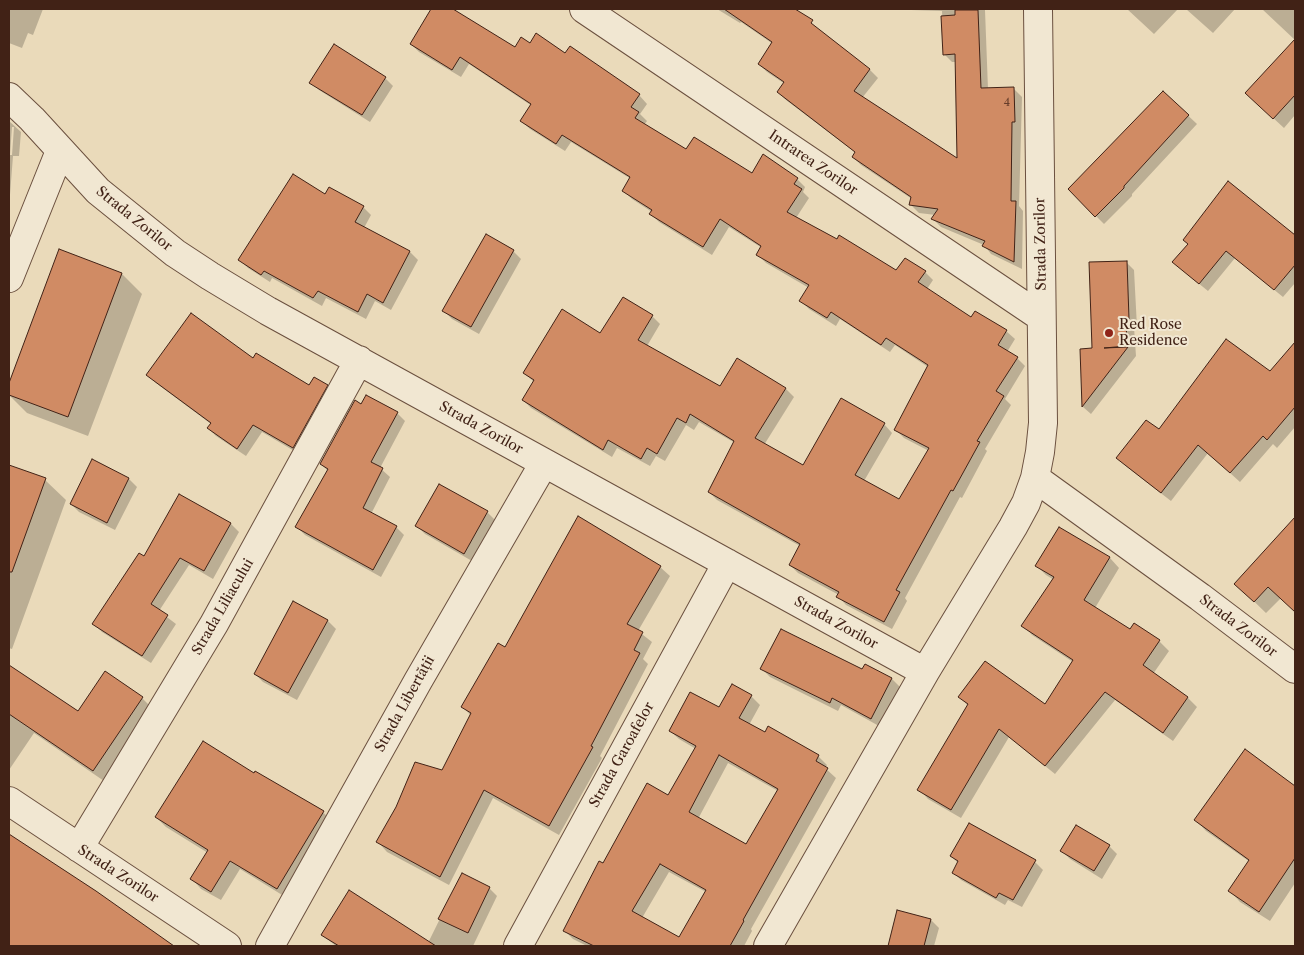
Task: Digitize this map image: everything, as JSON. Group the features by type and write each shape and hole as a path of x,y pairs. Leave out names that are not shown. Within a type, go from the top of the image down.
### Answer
{"street":[{"name":"Intrarea Zorilor","path":"584,9 1042,317"},
{"name":"Strada Zorilor","path":"768,946 925,672 1013,527 1026,503 1035,478 1043,422 1038,9"},
{"name":"Strada Zorilor","path":"9,97 32,118 98,191 176,253 268,311 925,672"},
{"path":"9,278 60,150"},
{"name":"Strada Liliacului","path":"78,848 214,624 359,360"},
{"name":"Strada Libertății","path":"270,946 418,680 544,464"},
{"name":"Strada Zorilor","path":"1035,478 1200,597 1295,669"},
{"name":"Strada Garoafelor","path":"518,946 727,563"},
{"name":"Strada Zorilor","path":"9,801 227,946"}],"building":[{"path":"431,9 453,9 515,47 521,37 530,43 536,33 565,53 570,46 640,94 631,107 639,112 635,118 686,149 694,137 752,173 763,154 798,178 794,184 802,189 787,212 837,239 839,235 896,270 905,258 926,271 918,282 971,317 975,311 1007,330 998,345 1018,357 996,391 1004,396 977,441 980,442 953,491 951,490 896,590 900,592 884,622 836,597 839,592 789,565 800,544 708,492 734,441 690,414 686,423 677,418 657,454 647,448 641,459 608,440 603,450 522,400 534,380 523,373 562,309 600,333 623,297 653,315 638,340 720,386 737,358 786,388 755,438 803,465 841,398 885,423 855,475 899,499 929,448 894,430 928,365 886,338 881,345 831,312 827,318 799,301 809,285 756,255 761,246 720,219 703,247 649,214 652,210 622,191 630,177 562,135 556,144 520,121 531,104 460,57 452,70 410,44"},
{"path":"724,9 795,9 813,20 811,23 870,69 854,91 957,158 955,54 943,55 941,16 955,15 955,10 978,10 981,88 1014,87 1015,122 1012,122 1011,201 1016,201 1014,262 982,246 985,241 931,219 938,209 909,205 911,197 852,157 855,152 777,92 784,82 758,64 772,42"},
{"path":"1295,39 1295,95 1273,119 1245,93"},
{"path":"334,44 386,77 362,115 309,83"},
{"path":"1163,91 1189,115 1124,188 1095,217 1068,189"},
{"path":"293,174 325,194 329,187 364,206 355,222 410,251 383,303 367,294 358,312 318,291 313,298 264,271 261,275 238,260"},
{"path":"1228,181 1295,235 1295,265 1274,290 1226,251 1199,284 1172,262 1188,244 1183,240"},
{"path":"486,234 514,250 471,327 442,311"},
{"path":"59,249 122,273 68,417 9,395 9,383"},
{"name":"Red Rose Residence","path":"1127,261 1129,319 1126,319 1127,346 1104,348 1128,347 1082,407 1080,349 1092,348 1089,262"},
{"path":"191,313 253,358 256,353 309,385 314,377 328,385 293,448 253,425 237,449 207,428 211,423 146,375"},
{"path":"1226,339 1270,371 1295,342 1295,407 1267,440 1263,436 1230,473 1198,445 1161,493 1116,458 1146,420 1159,429"},
{"path":"366,395 398,412 371,462 383,468 363,508 397,526 373,570 295,527 328,469 320,464 355,400 361,404"},
{"path":"92,459 129,478 107,523 70,504"},
{"path":"9,465 46,478 12,572 9,572"},
{"path":"439,484 488,511 464,554 415,526"},
{"path":"179,494 231,523 204,571 180,558 151,604 168,615 142,656 92,624 139,553 144,556"},
{"path":"578,516 661,566 627,624 643,632 634,650 640,653 591,746 593,747 549,826 484,790 440,877 376,842 396,807 415,762 442,770 471,713 461,707 498,643 505,647"},
{"path":"1295,517 1295,612 1268,587 1254,602 1234,584"},
{"path":"1059,527 1110,557 1084,600 1130,629 1134,623 1160,640 1143,665 1188,697 1163,733 1105,692 1045,766 999,729 951,810 917,790 968,704 958,697 985,661 1045,704 1073,660 1021,626 1054,577 1035,566"},
{"path":"293,601 328,620 288,693 254,674"},
{"path":"781,629 862,669 865,664 892,678 871,719 832,698 830,703 760,669"},
{"path":"9,665 78,711 105,671 143,697 93,771 9,714"},
{"path":"732,684 752,695 739,718 765,732 768,726 819,755 816,761 828,768 730,946 594,946 563,931 599,861 603,863 647,783 668,795 696,746 669,731 690,692 719,707","holes":["719,755 778,789 746,844 689,812","660,864 706,890 679,937 632,911"]},
{"path":"203,741 254,773 255,771 324,811 277,889 230,861 211,892 190,879 208,850 155,817"},
{"path":"1245,749 1295,786 1295,858 1259,912 1228,891 1249,860 1194,820"},
{"path":"969,823 1036,860 1013,900 999,893 996,898 952,873 958,861 950,856"},
{"path":"1076,825 1110,845 1094,871 1060,851"},
{"path":"9,834 96,891 174,946 9,946"},
{"path":"462,873 490,887 468,933 438,919"},
{"path":"349,890 436,946 339,946 321,935"},
{"path":"897,910 931,919 924,946 888,946"}],"place":[{"name":"Red Rose Residence","path":"1109,333"}]}
